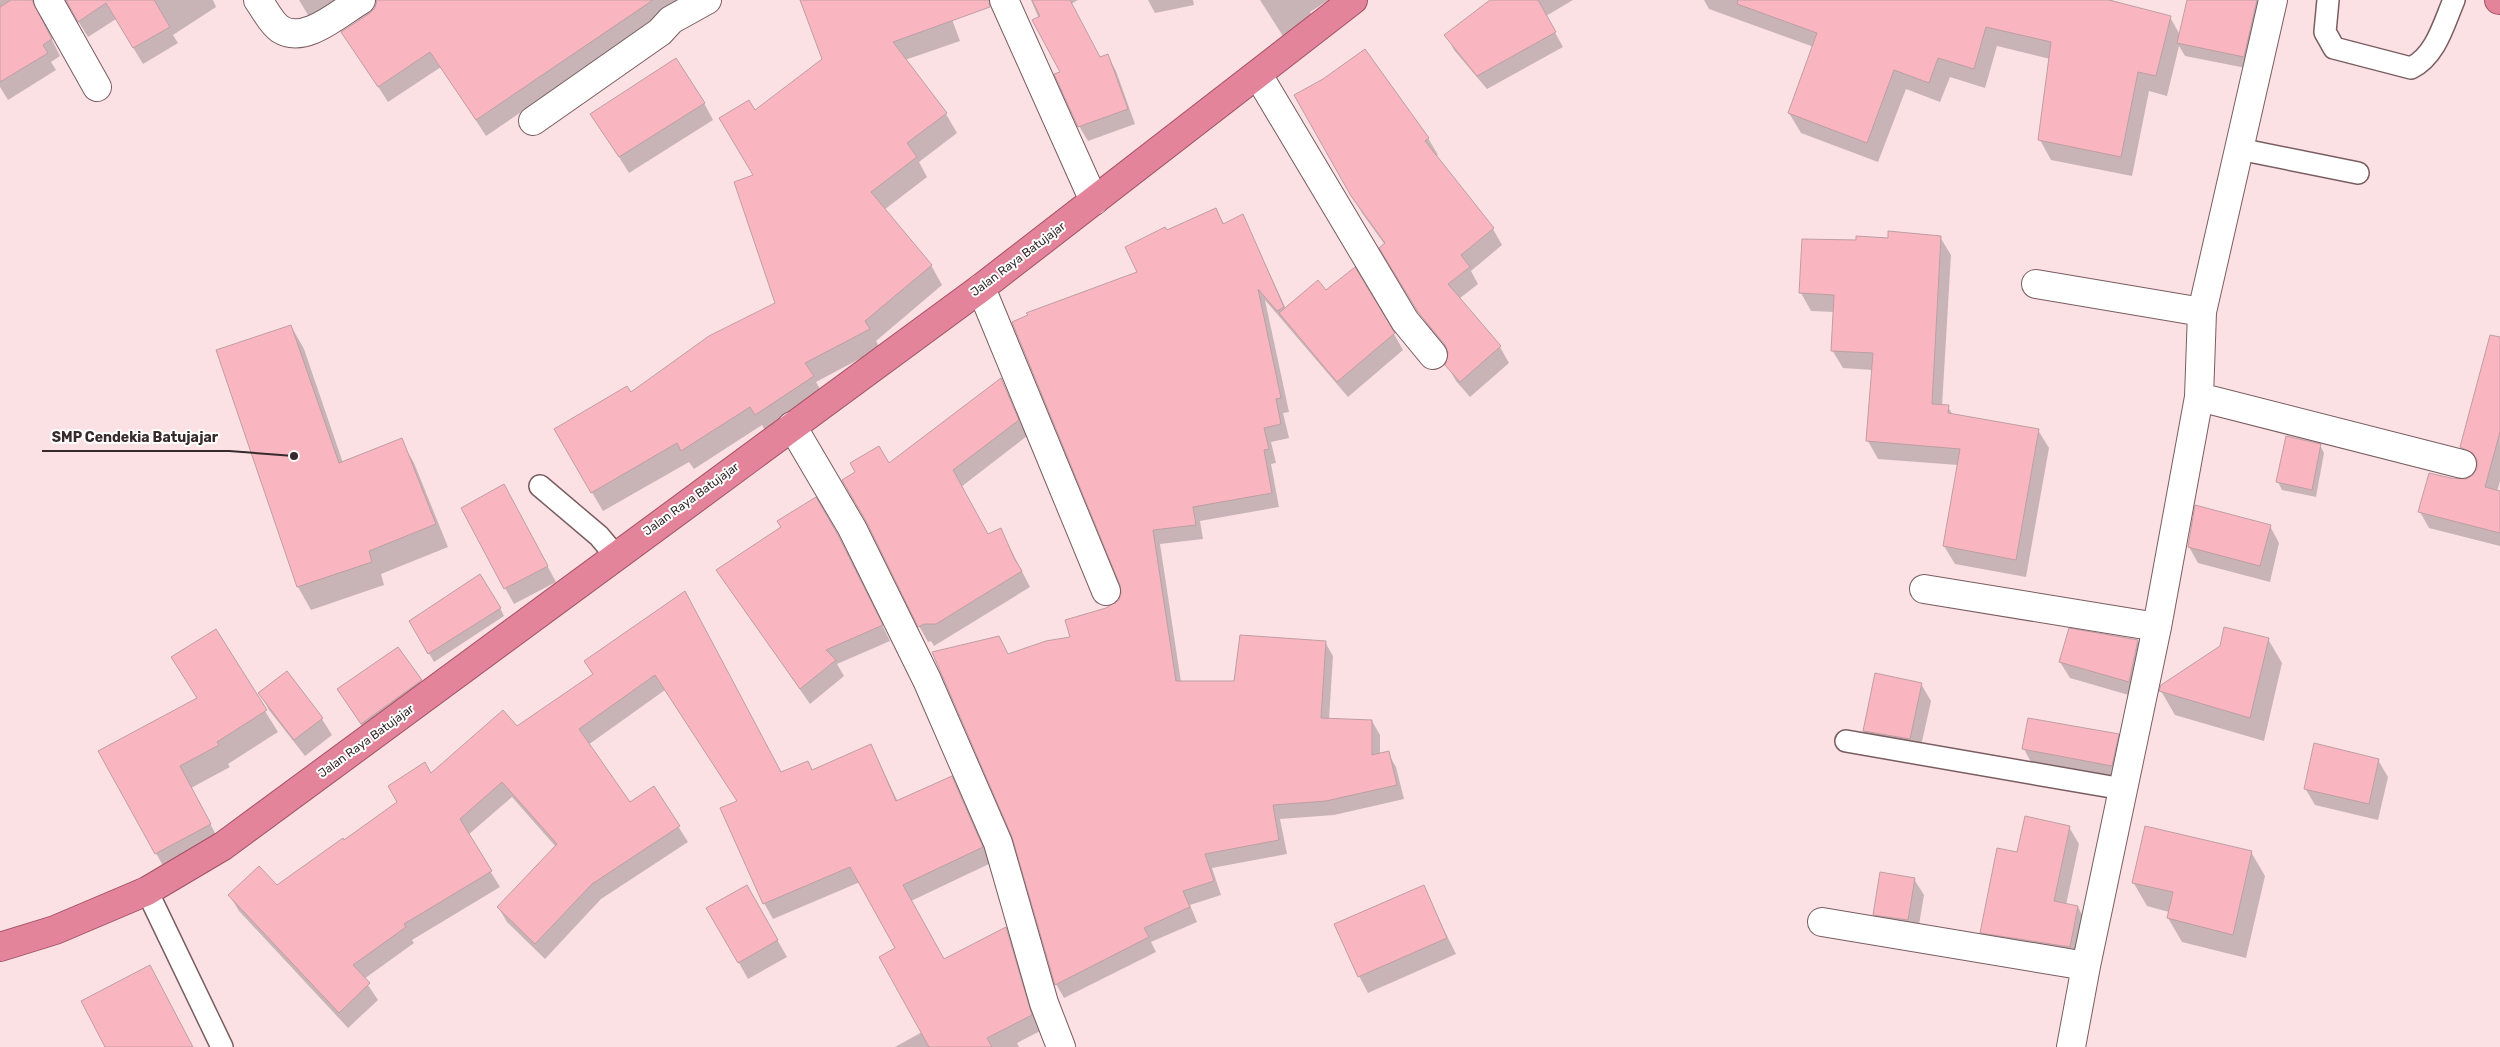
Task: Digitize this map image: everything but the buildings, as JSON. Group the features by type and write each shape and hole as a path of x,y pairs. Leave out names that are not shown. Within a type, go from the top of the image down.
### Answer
{"highway":[{"name":"Jalan Raya Batujajar","path":"0,947 55,930 147,891 223,846 981,288 1353,0"}],"street":[{"path":"48,0 98,87"},
{"path":"258,0 278,28 293,34 312,30 361,0"},
{"path":"533,121 660,32 668,10 707,0"},
{"path":"1004,0 1094,201"},
{"path":"2071,1047 2086,966 2157,626 2199,397 2202,312 2274,0"},
{"path":"1258,75 1405,321 1433,355"},
{"path":"2036,284 2202,312"},
{"path":"981,288 1106,591"},
{"path":"2199,397 2462,464"},
{"path":"792,426 852,528 927,680 998,843 1044,1003 1061,1047"},
{"path":"1924,589 2157,626"},
{"path":"1822,922 2086,966"}],"lane":[{"path":"2328,0 2325,32 2334,48 2411,68 2423,63 2430,54 2454,0"},
{"path":"2239,149 2358,173"},
{"path":"540,486 599,536 616,555"},
{"path":"1846,741 2123,789"},
{"path":"147,891 222,1047"}],"place":[{"name":"SMP Cendekia Batujajar","path":"294,456"}]}
